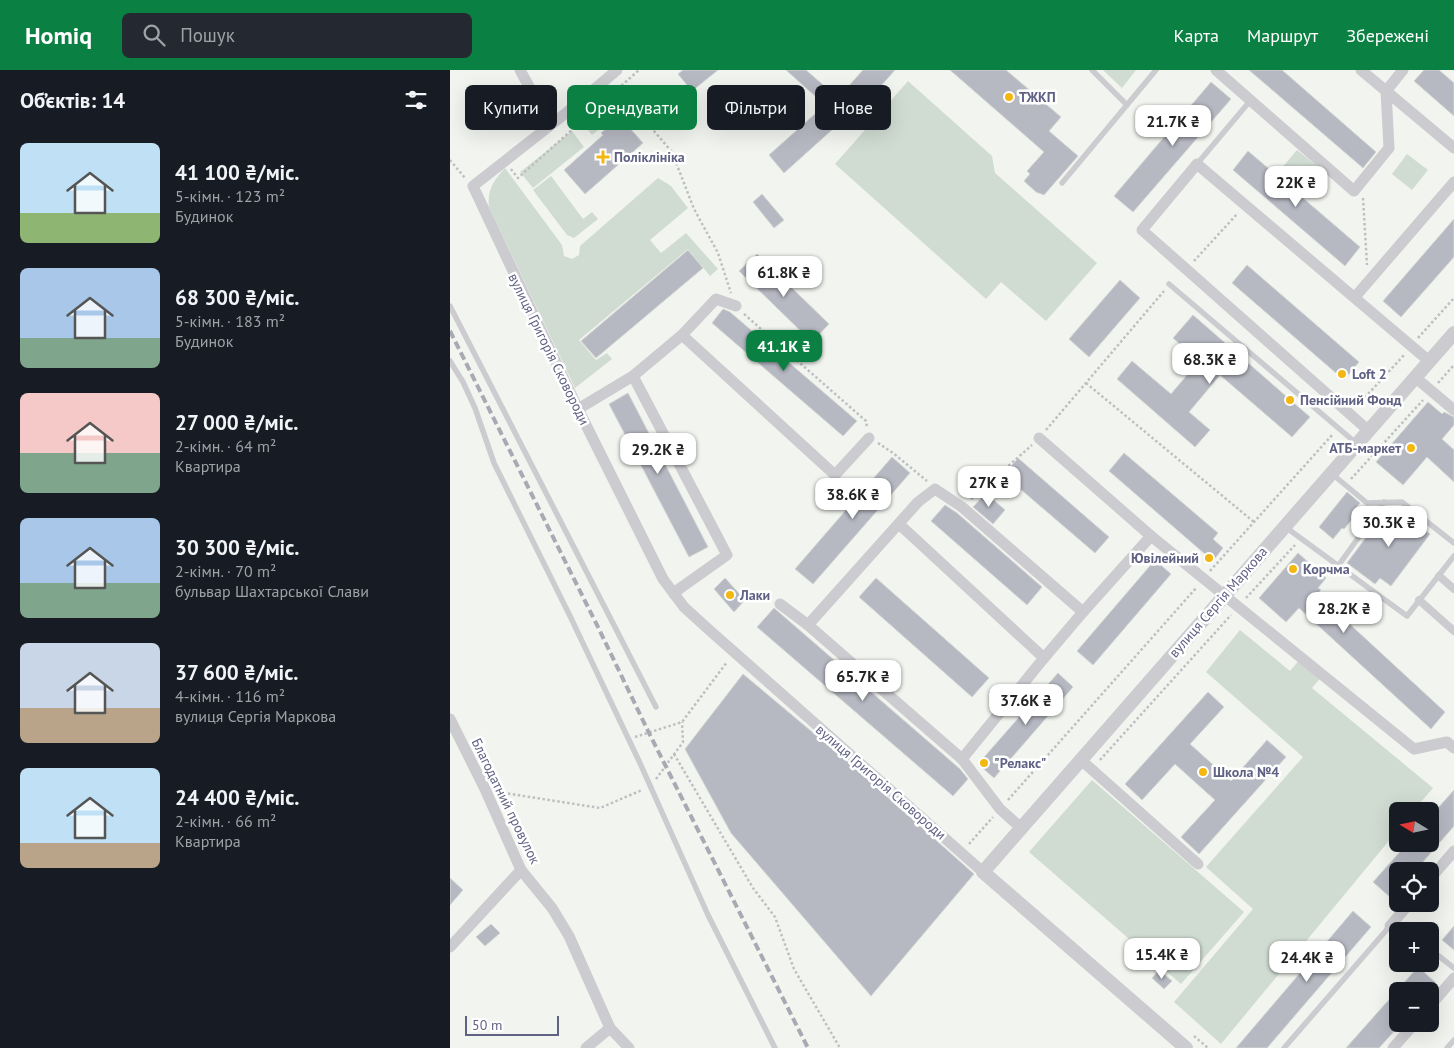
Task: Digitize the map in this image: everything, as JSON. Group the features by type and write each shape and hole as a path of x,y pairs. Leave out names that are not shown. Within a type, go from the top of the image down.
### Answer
{"street":[{"path":"520,70 528,85"},
{"path":"557,119 617,70"},
{"path":"1216,70 1354,190 1389,148 1386,91 1403,70"},
{"path":"1361,70 1454,148"},
{"path":"473,186 544,130"},
{"path":"1369,431 1142,230 1197,164 1430,361"},
{"path":"1355,297 1454,182"},
{"name":"вулиця Григорія Сковороди","path":"473,186 578,409 656,566 684,607 983,872 1186,1048"},
{"path":"578,409 633,376 682,335 716,299 736,306"},
{"name":"вулиця Сергія Маркова","path":"983,872 1454,334"},
{"path":"682,335 835,475 869,438"},
{"path":"633,376 728,555 674,594"},
{"path":"1416,378 1454,410"},
{"path":"1039,438 1203,580 1414,748 1448,742 1454,748"},
{"path":"808,625 918,502 935,489 962,507 1084,612"},
{"path":"899,524 1044,658"},
{"path":"962,758 1044,658 1151,536"},
{"path":"1439,576 1454,589"},
{"path":"1420,600 1454,631"},
{"path":"780,604 808,625 962,758 1000,809 1021,828"},
{"name":"Благодатний провулок","path":"450,719 521,870 552,908 569,936 610,1028 629,1048"},
{"path":"1081,760 1198,864"},
{"path":"1439,868 1454,851"},
{"path":"450,947 521,870"},
{"path":"1393,922 1402,912"},
{"path":"1439,996 1454,978"},
{"path":"586,1048 610,1028"},
{"path":"1393,1048 1407,1032"}],"lane":[{"path":"1092,70 1127,105"},
{"path":"1062,183 1156,70"},
{"path":"1197,164 1250,101"},
{"path":"1169,284 1357,444"},
{"path":"450,306 656,707"},
{"path":"450,361 463,382 494,463 629,739 708,915 775,1048"},
{"path":"1331,473 1367,503 1402,502 1454,543"},
{"path":"1338,566 1384,502"},
{"path":"1284,526 1407,616 1454,556"},
{"path":"1284,1048 1389,927"},
{"path":"1439,956 1454,968"},
{"path":"1447,1048 1454,1040"}],"path":[{"path":"653,130 672,152 694,210 718,253 736,306 866,421 869,438 894,453 935,489"},
{"path":"450,160 460,174 473,186"},
{"path":"1362,181 1368,281"},
{"path":"1186,269 1246,205"},
{"path":"962,507 1039,438 1169,284"},
{"path":"1350,414 1454,298"},
{"path":"1346,485 1454,365"},
{"path":"1086,383 1254,522"},
{"path":"969,844 1338,429"},
{"path":"1091,769 1301,538"},
{"path":"629,739 682,722 734,653"},
{"path":"484,789 600,808 651,786 684,742 682,722"},
{"path":"674,754 753,888 775,917 794,969 840,1048"}],"shaded area":[{"path":"1103,70 1136,70 1122,88"},
{"path":"908,81 992,156 995,173 1097,263 1046,321 1001,282 986,299 835,164 865,130 891,130 891,100"},
{"path":"588,130 598,130 592,135"},
{"path":"572,131 584,147 533,188 520,172"},
{"path":"1297,150 1317,166 1300,186 1280,170"},
{"path":"1407,154 1428,170 1412,190 1392,174"},
{"path":"505,168 562,245 564,256 572,259 579,255 580,246 658,178 671,186 688,208 650,240 661,253 686,233 718,269 710,276 688,249 579,340 596,360 607,353 612,359 575,388 489,207 489,195 492,185"},
{"path":"551,176 583,219 592,212 598,219 574,238 567,235 533,190"},
{"path":"1240,630 1290,671 1301,658 1323,675 1312,688 1433,788 1421,802 1389,802 1389,841 1221,1044 1174,1002 1253,909 1206,867 1303,757 1206,672"},
{"path":"1092,780 1244,912 1181,984 1029,852"}],"building":[{"path":"683,70 718,70 697,87 697,85 687,85 678,74"},
{"path":"786,70 806,70 823,85 815,85 815,96 805,85"},
{"path":"863,70 895,70 882,85 850,85"},
{"name":"ТЖКП","path":"950,70 1006,70 1061,117 1049,131 1078,156 1044,195 1036,192 1024,181 1030,174 1027,171 1044,152"},
{"path":"1249,70 1282,70 1376,152 1363,168"},
{"path":"1424,70 1439,70 1454,83 1454,116 1414,81"},
{"path":"1211,82 1231,99 1133,212 1114,196"},
{"path":"815,114 815,130 832,130 784,173 769,155 797,130 805,130 805,123"},
{"name":"Поліклініка","path":"605,130 632,130 643,143 585,194 564,170 603,135 601,133"},
{"path":"1248,151 1360,247 1345,266 1233,170"},
{"path":"762,194 784,220 774,228 753,202"},
{"path":"1454,219 1454,257 1401,317 1383,301"},
{"path":"688,250 703,268 596,358 581,341"},
{"path":"757,254 829,324 812,342 739,271"},
{"path":"1247,265 1359,362 1344,380 1232,283"},
{"path":"1120,280 1140,298 1089,357 1069,339"},
{"path":"723,309 730,312 857,421 843,436 712,323"},
{"path":"1193,315 1310,417 1292,437 1220,375 1189,412 1210,430 1195,447 1117,379 1132,361 1171,394 1199,361 1173,338"},
{"path":"628,393 708,547 689,557 609,404"},
{"name":"АТБ-маркет","path":"1428,402 1442,414 1444,412 1454,417 1454,425 1442,439 1454,450 1454,482 1427,457 1403,485 1376,462"},
{"path":"1124,453 1218,533 1213,539 1223,548 1213,561 1109,471"},
{"path":"892,457 910,473 813,584 795,569"},
{"path":"1018,458 1109,537 1095,553 1004,475"},
{"path":"1347,492 1360,503 1356,508 1359,511 1333,539 1319,527"},
{"path":"986,493 1005,510 993,524 973,507"},
{"path":"945,505 957,513 1042,587 1027,605 931,521"},
{"path":"1396,509 1430,534 1391,586 1380,578 1375,584 1347,563 1382,516 1388,521"},
{"path":"1298,553 1326,578 1318,588 1321,590 1317,594 1445,712 1431,729 1299,608 1286,622 1259,598"},
{"path":"1155,560 1171,574 1093,665 1077,651"},
{"name":"Лаки","path":"725,578 745,600 734,612 714,589"},
{"path":"876,578 989,678 972,697 859,597"},
{"path":"774,608 960,769 968,779 953,796 757,627"},
{"path":"1058,673 1073,687 994,778 978,764"},
{"path":"743,674 848,762 974,874 871,996 731,833 685,749"},
{"name":"Школа №4","path":"1208,692 1224,707 1190,744 1231,781 1267,740 1286,757 1199,854 1181,837 1215,800 1175,764 1142,800 1125,784"},
{"path":"1454,790 1454,826 1439,843 1439,807"},
{"path":"1400,852 1431,852 1423,862 1391,862"},
{"path":"1389,864 1389,896 1373,882"},
{"path":"450,878 463,890 450,905"},
{"path":"1353,911 1371,927 1267,1048 1236,1048"},
{"path":"491,924 500,933 485,946 476,937"},
{"path":"1454,926 1454,950 1442,940"},
{"path":"1159,970 1172,981 1164,989 1152,978"},
{"path":"1414,972 1424,972 1435,982 1405,982"},
{"path":"1389,1000 1389,1032 1393,1032 1379,1048 1346,1048"}],"railway":[{"path":"450,331 649,733 808,1048"}],"place":[{"name":"ТЖКП","path":"1009,97"},
{"name":"Поліклініка","path":"603,157"},
{"name":"Loft 2","path":"1342,374"},
{"name":"Пенсійний Фонд","path":"1290,400"},
{"name":"АТБ-маркет","path":"1411,448"},
{"name":"Ювілейний","path":"1209,558"},
{"name":"Корчма","path":"1293,569"},
{"name":"Лаки","path":"730,595"},
{"name":"\"Релакс\"","path":"984,763"},
{"name":"Школа №4","path":"1203,772"}]}
